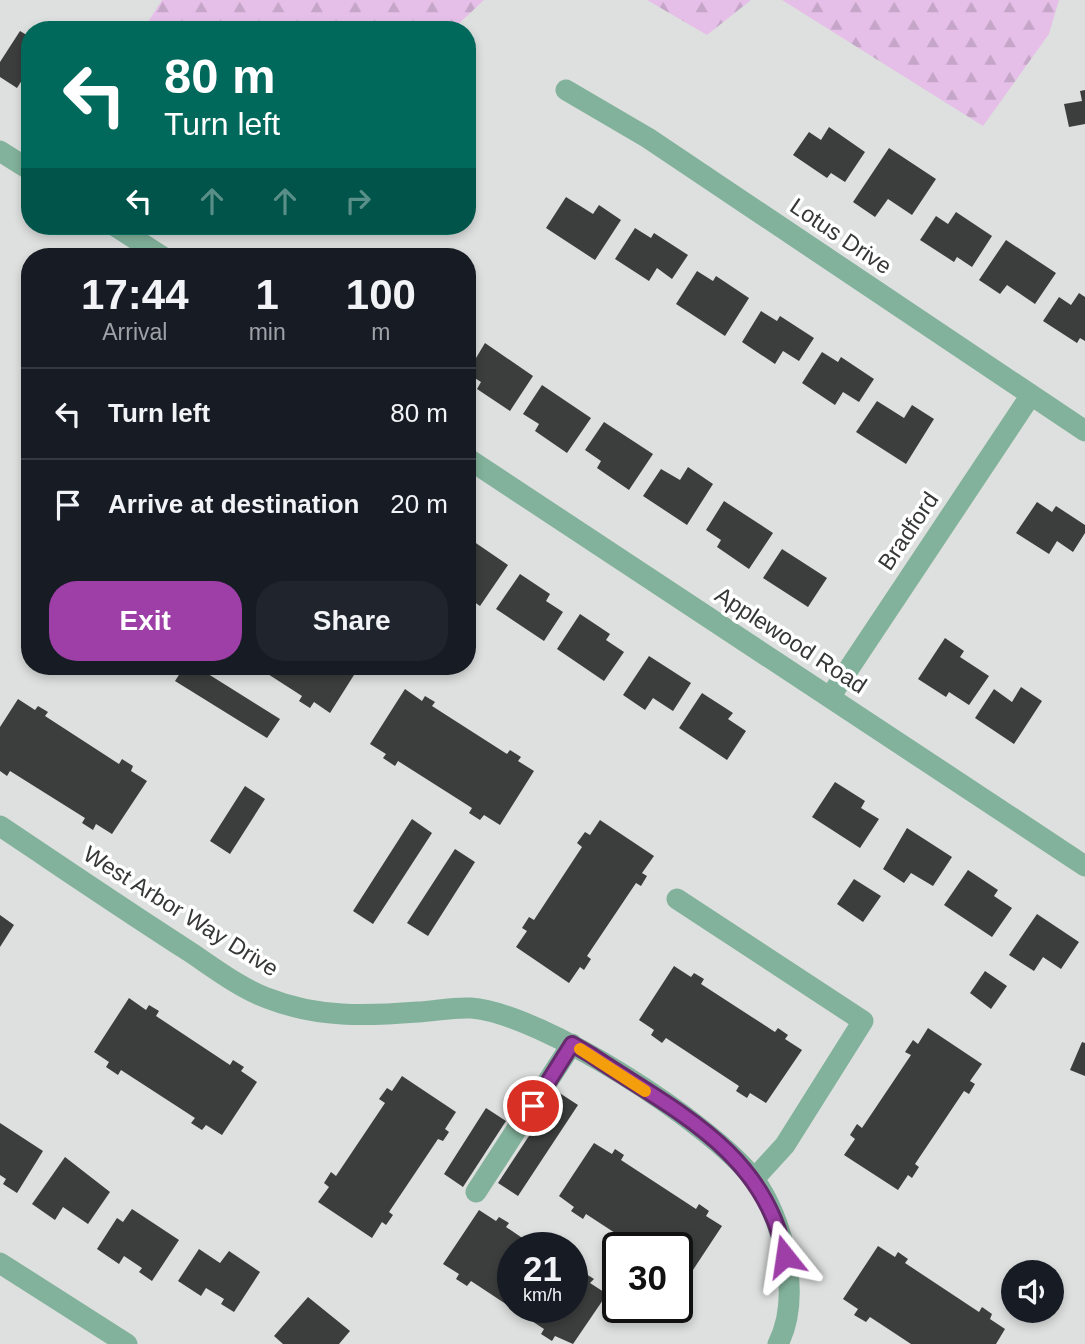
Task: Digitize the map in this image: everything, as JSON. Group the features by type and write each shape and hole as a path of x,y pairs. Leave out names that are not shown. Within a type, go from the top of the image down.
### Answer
{"street":[{"name":"Lotus Drive","path":"566,90 648,138 1085,431"},
{"path":"0,151 21,164"},
{"path":"129,235 149,248"},
{"name":"Bradford","path":"830,697 1031,395"},
{"name":"Applewood Road","path":"476,464 1085,866"},
{"name":"West Arbor Way Drive","path":"0,826 161,934 266,998 309,1011 359,1017 471,1008 514,1018 572,1044 702,1129 754,1179 781,1234 790,1278 783,1342"},
{"path":"677,899 863,1021 785,1145 754,1179"},
{"path":"476,1192 572,1044"},
{"path":"0,1263 127,1344"}],"green space":[{"path":"162,0 484,0 462,21 149,21"},
{"path":"647,0 751,0 707,35"},
{"path":"782,0 1059,0 1049,34 983,126"}],"building":[{"path":"21,32 21,82 17,88 0,77 0,62"},
{"path":"1085,90 1085,124 1069,127 1064,104 1082,101 1080,91"},
{"path":"829,127 865,152 845,182 831,173 827,178 793,155 809,132 821,140"},
{"path":"889,148 936,179 912,215 888,199 875,217 853,202"},
{"path":"566,197 593,214 599,205 621,220 595,260 546,228"},
{"path":"956,212 992,236 972,267 957,257 954,262 920,240 936,216 948,224"},
{"path":"635,228 651,238 654,233 688,255 672,279 657,268 649,281 615,259"},
{"path":"1006,240 1056,273 1035,304 1007,285 1000,294 979,280"},
{"path":"697,271 713,281 716,276 749,298 725,336 676,304"},
{"path":"1079,293 1085,297 1085,341 1080,338 1077,343 1043,321 1059,297 1071,305"},
{"path":"761,311 777,321 780,316 814,338 799,361 783,351 775,364 742,342"},
{"path":"485,343 533,376 510,411 477,389 481,382 476,379 476,358"},
{"path":"822,352 838,362 841,357 874,379 859,402 843,392 835,405 802,383"},
{"path":"542,385 591,418 567,453 535,431 539,424 523,414"},
{"path":"877,401 904,418 912,405 934,419 906,464 856,432"},
{"path":"604,422 653,454 629,490 597,468 601,461 585,450"},
{"path":"688,467 713,484 687,525 643,496 661,469 680,480"},
{"path":"724,501 773,533 749,569 717,547 721,540 706,530"},
{"path":"1037,502 1052,512 1056,506 1085,525 1085,533 1073,552 1057,541 1049,554 1016,533"},
{"path":"476,543 508,565 480,606 476,603"},
{"path":"782,549 827,578 808,607 763,578"},
{"path":"520,574 550,594 546,601 563,612 544,641 496,609"},
{"path":"580,614 610,634 606,640 624,652 604,681 557,649"},
{"path":"945,638 964,651 960,657 989,676 969,705 949,692 946,697 918,679"},
{"path":"649,656 691,683 673,711 653,698 645,710 623,695"},
{"path":"179,675 210,675 280,719 267,738 175,681"},
{"path":"269,675 354,675 330,713 314,702 310,708 299,701 302,696"},
{"path":"1021,687 1042,701 1014,744 975,718 994,689 1012,702"},
{"path":"405,689 422,701 425,696 435,702 432,706 507,754 510,750 521,757 518,761 534,771 500,825 484,815 480,820 469,813 472,808 398,761 395,766 383,758 386,754 370,744"},
{"path":"702,693 733,713 728,719 746,731 727,760 679,728"},
{"path":"18,699 35,710 38,706 48,712 45,716 119,764 122,759 133,766 131,771 147,781 112,834 96,824 93,830 82,823 85,818 10,771 7,776 0,771 0,727"},
{"path":"835,782 865,801 861,808 879,819 860,848 812,817"},
{"path":"245,786 265,799 230,854 210,841"},
{"path":"412,819 432,833 373,924 353,911"},
{"path":"600,820 654,856 642,873 647,876 641,886 636,883 587,956 591,959 584,970 580,967 569,983 516,947 527,931 522,928 529,917 534,920 582,847 577,843 585,832 590,835"},
{"path":"907,828 952,857 933,886 911,873 904,883 883,869"},
{"path":"455,849 475,862 428,936 407,923"},
{"path":"968,870 998,890 994,896 1012,908 992,937 944,905"},
{"path":"854,879 881,896 863,922 837,904"},
{"path":"1037,914 1079,942 1061,969 1043,957 1034,971 1009,955"},
{"path":"0,915 14,925 0,947"},
{"path":"674,966 691,977 694,973 704,979 701,984 775,1032 778,1028 788,1035 785,1039 802,1050 766,1103 750,1093 747,1098 736,1091 739,1086 666,1038 662,1043 651,1035 654,1030 639,1020"},
{"path":"985,971 1007,986 991,1009 970,993"},
{"path":"129,998 146,1010 149,1005 159,1011 156,1016 230,1065 233,1060 244,1067 241,1071 257,1082 222,1135 206,1125 202,1130 191,1123 195,1118 121,1070 118,1075 106,1067 109,1062 94,1052"},
{"path":"928,1028 982,1064 970,1081 975,1084 969,1094 964,1091 915,1164 919,1167 912,1178 908,1175 898,1190 844,1155 855,1139 850,1135 857,1124 862,1128 911,1055 905,1052 913,1040 918,1044"},
{"path":"1082,1042 1085,1043 1085,1076 1070,1070"},
{"path":"402,1076 456,1112 445,1129 449,1132 443,1141 438,1139 389,1212 393,1215 386,1225 382,1222 372,1238 318,1202 329,1187 324,1183 331,1172 336,1176 385,1103 379,1099 387,1088 392,1091"},
{"path":"558,1092 578,1105 518,1196 498,1183"},
{"path":"486,1108 506,1121 463,1187 444,1174"},
{"path":"0,1123 43,1151 17,1193 3,1184 6,1179 0,1175"},
{"path":"594,1143 612,1154 615,1149 624,1155 621,1160 696,1209 699,1204 709,1211 706,1216 722,1226 693,1270 693,1232 614,1232 586,1214 583,1219 571,1211 574,1207 559,1196"},
{"path":"65,1157 110,1192 88,1224 63,1207 55,1220 32,1204"},
{"path":"132,1209 179,1240 152,1281 139,1272 142,1268 124,1256 119,1264 97,1249 117,1218 123,1222"},
{"path":"479,1210 496,1221 499,1217 509,1223 506,1227 513,1232 497,1232 497,1298 471,1281 467,1286 456,1279 459,1274 443,1264"},
{"path":"878,1246 895,1257 898,1252 908,1259 905,1263 979,1312 982,1307 992,1314 990,1319 1005,1329 996,1344 911,1344 870,1317 866,1322 854,1315 858,1309 843,1299"},
{"path":"199,1249 220,1263 229,1251 260,1272 234,1312 221,1304 224,1299 206,1288 201,1296 178,1281"},
{"path":"588,1275 594,1279 590,1283 602,1291 602,1301 588,1322"},
{"path":"308,1297 350,1331 339,1344 283,1344 274,1336"},
{"path":"535,1323 587,1323 573,1344 555,1336 552,1341 541,1334 544,1329"}],"slow traffic":[{"path":"580,1049 645,1091"}],"route":[{"path":"533,1106 572,1044 591,1055 702,1129 743,1166 769,1205 781,1234 785,1256"}]}
